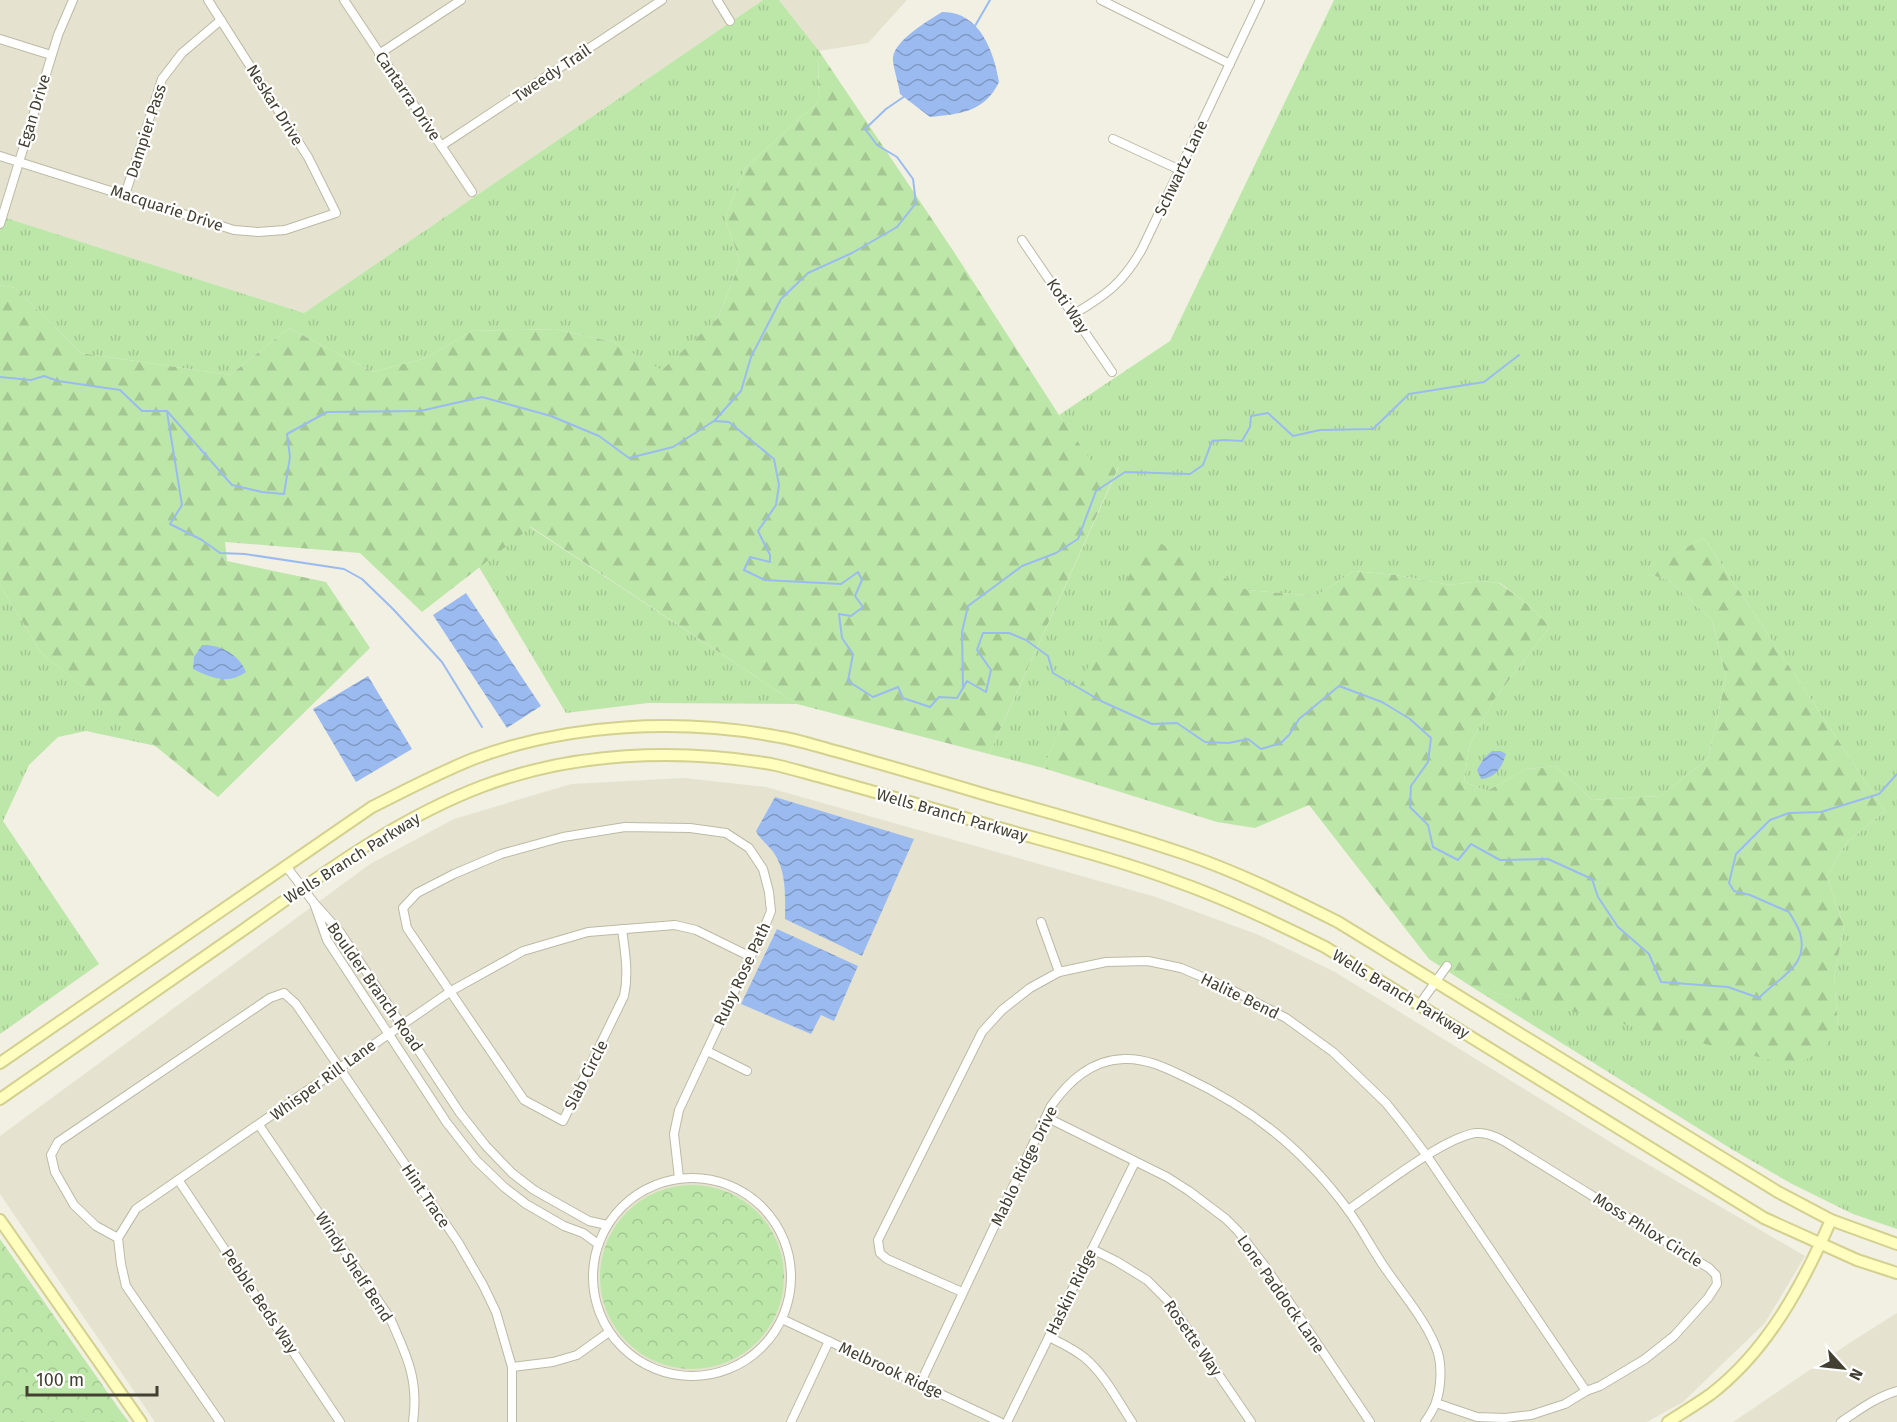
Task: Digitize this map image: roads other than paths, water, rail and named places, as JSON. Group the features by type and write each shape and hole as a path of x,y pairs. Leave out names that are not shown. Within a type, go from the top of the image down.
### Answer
{"street":[{"name":"Egan Drive","path":"0,224 51,55 66,12 73,0"},
{"name":"Neskar Drive","path":"208,0 308,158 336,213"},
{"name":"Cantarra Drive","path":"344,0 472,192"},
{"path":"379,54 461,0"},
{"name":"Tweedy Trail","path":"441,146 662,0"},
{"path":"717,0 730,21"},
{"path":"1101,0 1230,64"},
{"name":"Schwartz Lane","path":"1074,314 1113,288 1133,265 1260,0"},
{"name":"Dampier Pass","path":"125,195 162,79 182,53 221,20"},
{"path":"0,39 51,55"},
{"path":"1113,139 1180,170"},
{"name":"Macquarie Drive","path":"0,156 234,230 285,230 336,213"},
{"name":"Koti Way","path":"1022,240 1112,372"},
{"name":"Wells Branch Parkway","path":"0,1063 372,807 426,779 476,758 559,737 627,727 735,730 781,737 853,756 1187,854 1263,885 1338,922 1778,1192 1831,1220 1897,1244"},
{"name":"Wells Branch Parkway","path":"0,1099 303,888 387,832 438,805 496,782 575,763 629,756 684,755 732,759 776,765 1178,881 1251,911 1325,947 1764,1218 1857,1260 1897,1273"},
{"name":"Ruby Rose Path","path":"451,991 407,928 403,908 417,893 454,874 501,854 563,837 625,827 690,828 726,833 749,848 763,869 771,911 679,1110 674,1134 679,1178"},
{"path":"286,866 314,903"},
{"name":"Boulder Branch Road","path":"314,903 340,932 460,1113 486,1146 512,1173 534,1190 589,1221 607,1225"},
{"name":"Boulder Branch Road","path":"314,903 327,940 447,1123 476,1160 526,1204 564,1226 583,1233 598,1244"},
{"path":"1041,921 1059,972"},
{"name":"Whisper Rill Lane","path":"118,1238 136,1209 451,991 523,951 588,932 675,925 686,927 751,957"},
{"name":"Slab Circle","path":"451,991 524,1100 562,1121 624,996 627,967 622,929"},
{"name":"Halite Bend","path":"962,1292 887,1259 880,1252 878,1240 982,1032 1002,1010 1030,988 1059,972 1106,962 1148,961 1181,968 1226,987 1286,1018 1333,1052 1386,1103 1427,1156 1586,1391"},
{"path":"1419,1005 1447,966"},
{"name":"Hint Trace","path":"118,1238 96,1226 74,1205 55,1172 51,1155 57,1142 270,998 284,993 296,1004 463,1251 496,1312 512,1367 512,1422"},
{"path":"707,1051 747,1071"},
{"name":"Mablo Ridge Drive","path":"920,1384 1051,1106 1067,1085 1095,1065 1123,1059 1140,1059 1191,1079 1227,1098 1260,1120 1311,1166 1348,1210 1432,1338 1439,1362 1436,1403"},
{"name":"Lone Paddock Lane","path":"1046,1117 1167,1177 1226,1219 1267,1269 1370,1422"},
{"name":"Windy Shelf Bend","path":"259,1125 390,1318 413,1376 416,1401 413,1422"},
{"name":"Moss Phlox Circle","path":"1348,1210 1427,1156 1460,1137 1479,1132 1497,1137 1709,1268 1716,1275 1717,1284 1708,1298 1674,1336 1645,1359 1565,1404 1531,1415 1505,1418 1477,1417 1436,1403"},
{"name":"Haskin Ridge","path":"1007,1422 1135,1162"},
{"path":"696,1177 728,1183 756,1200 768,1211 785,1239 789,1255 791,1288 782,1319 772,1335 746,1360 730,1369 712,1374 694,1376 666,1373 641,1362 626,1352 609,1332 599,1313 594,1291 593,1270 598,1244 607,1225 618,1211 638,1193 662,1182 679,1178 696,1177"},
{"name":"Pebble Beds Way","path":"179,1181 340,1422"},
{"path":"0,1220 141,1422"},
{"path":"1668,1422 1712,1393 1744,1363 1771,1330 1791,1301 1831,1220"},
{"path":"118,1238 126,1286 220,1422"},
{"name":"Rosette Way","path":"1092,1249 1147,1280 1169,1302 1251,1422"},
{"name":"Melbrook Ridge","path":"782,1319 1000,1422"},
{"path":"512,1367 553,1362 577,1354 609,1332"},
{"path":"1049,1337 1074,1350 1098,1371 1132,1422"},
{"path":"791,1422 829,1341"},
{"path":"1841,1422 1885,1394 1897,1391"},
{"path":"1425,1422 1436,1403"}],"water":[{"path":"942,12 955,13 966,18 975,26 989,46 999,82 987,100 970,110 930,117 900,94 893,57 895,50 906,37"},
{"path":"466,593 541,706 507,728 433,615"},
{"path":"202,645 215,646 228,651 239,660 246,672 233,678 220,679 193,669 194,657"},
{"path":"368,676 412,749 356,782 313,709"},
{"path":"1492,751 1501,751 1506,754 1494,774 1481,779 1477,770 1484,758"},
{"path":"775,797 914,839 862,956 785,919 781,868 774,853 756,831"},
{"path":"777,929 858,966 834,1021 821,1015 811,1034 741,1004"}],"waterway":[{"path":"975,26 990,0"},
{"path":"715,420 741,391 751,357 781,299 808,273 852,253 897,227 916,203 913,179 897,157 877,145 865,129 886,109 905,96"},
{"path":"963,688 962,632 968,606 1022,566 1056,553 1078,539 1096,491 1125,472 1190,474 1203,465 1212,441 1242,441 1250,427 1251,416 1268,413 1293,436 1320,430 1373,429 1409,394 1484,382 1519,355"},
{"path":"0,377 31,380 44,376 58,381 120,390 142,411 167,411 232,485 284,494 290,457 287,434 327,412 420,411 482,397 551,416 599,436 629,458 673,447 714,421 729,422 774,459 779,485 776,505 758,531 770,555 770,562 750,557 744,570 765,580 841,584 858,572 862,580 855,596 863,607 851,616 839,614 842,638 853,654 848,681 873,697 898,687 903,698 930,707 939,697 957,698 967,681 986,692 991,670 977,650 983,633 1009,633 1026,640 1048,656 1053,673 1101,701 1152,724 1177,723 1205,742 1229,743 1248,739 1261,749 1281,743 1299,719 1339,686 1382,702 1410,719 1431,738 1428,762 1411,786 1410,807 1428,825 1433,847 1458,860 1471,844 1500,860 1548,859 1592,879 1598,897 1618,927 1649,954 1661,982 1728,987 1759,998 1783,978 1800,955 1802,945 1799,930 1789,912 1750,895 1734,891 1729,883 1736,854 1770,820 1789,813 1821,812 1879,794 1897,774"},
{"path":"167,412 182,505 170,524 202,540 220,553 245,554 344,569 362,579 442,662 482,727"}]}
